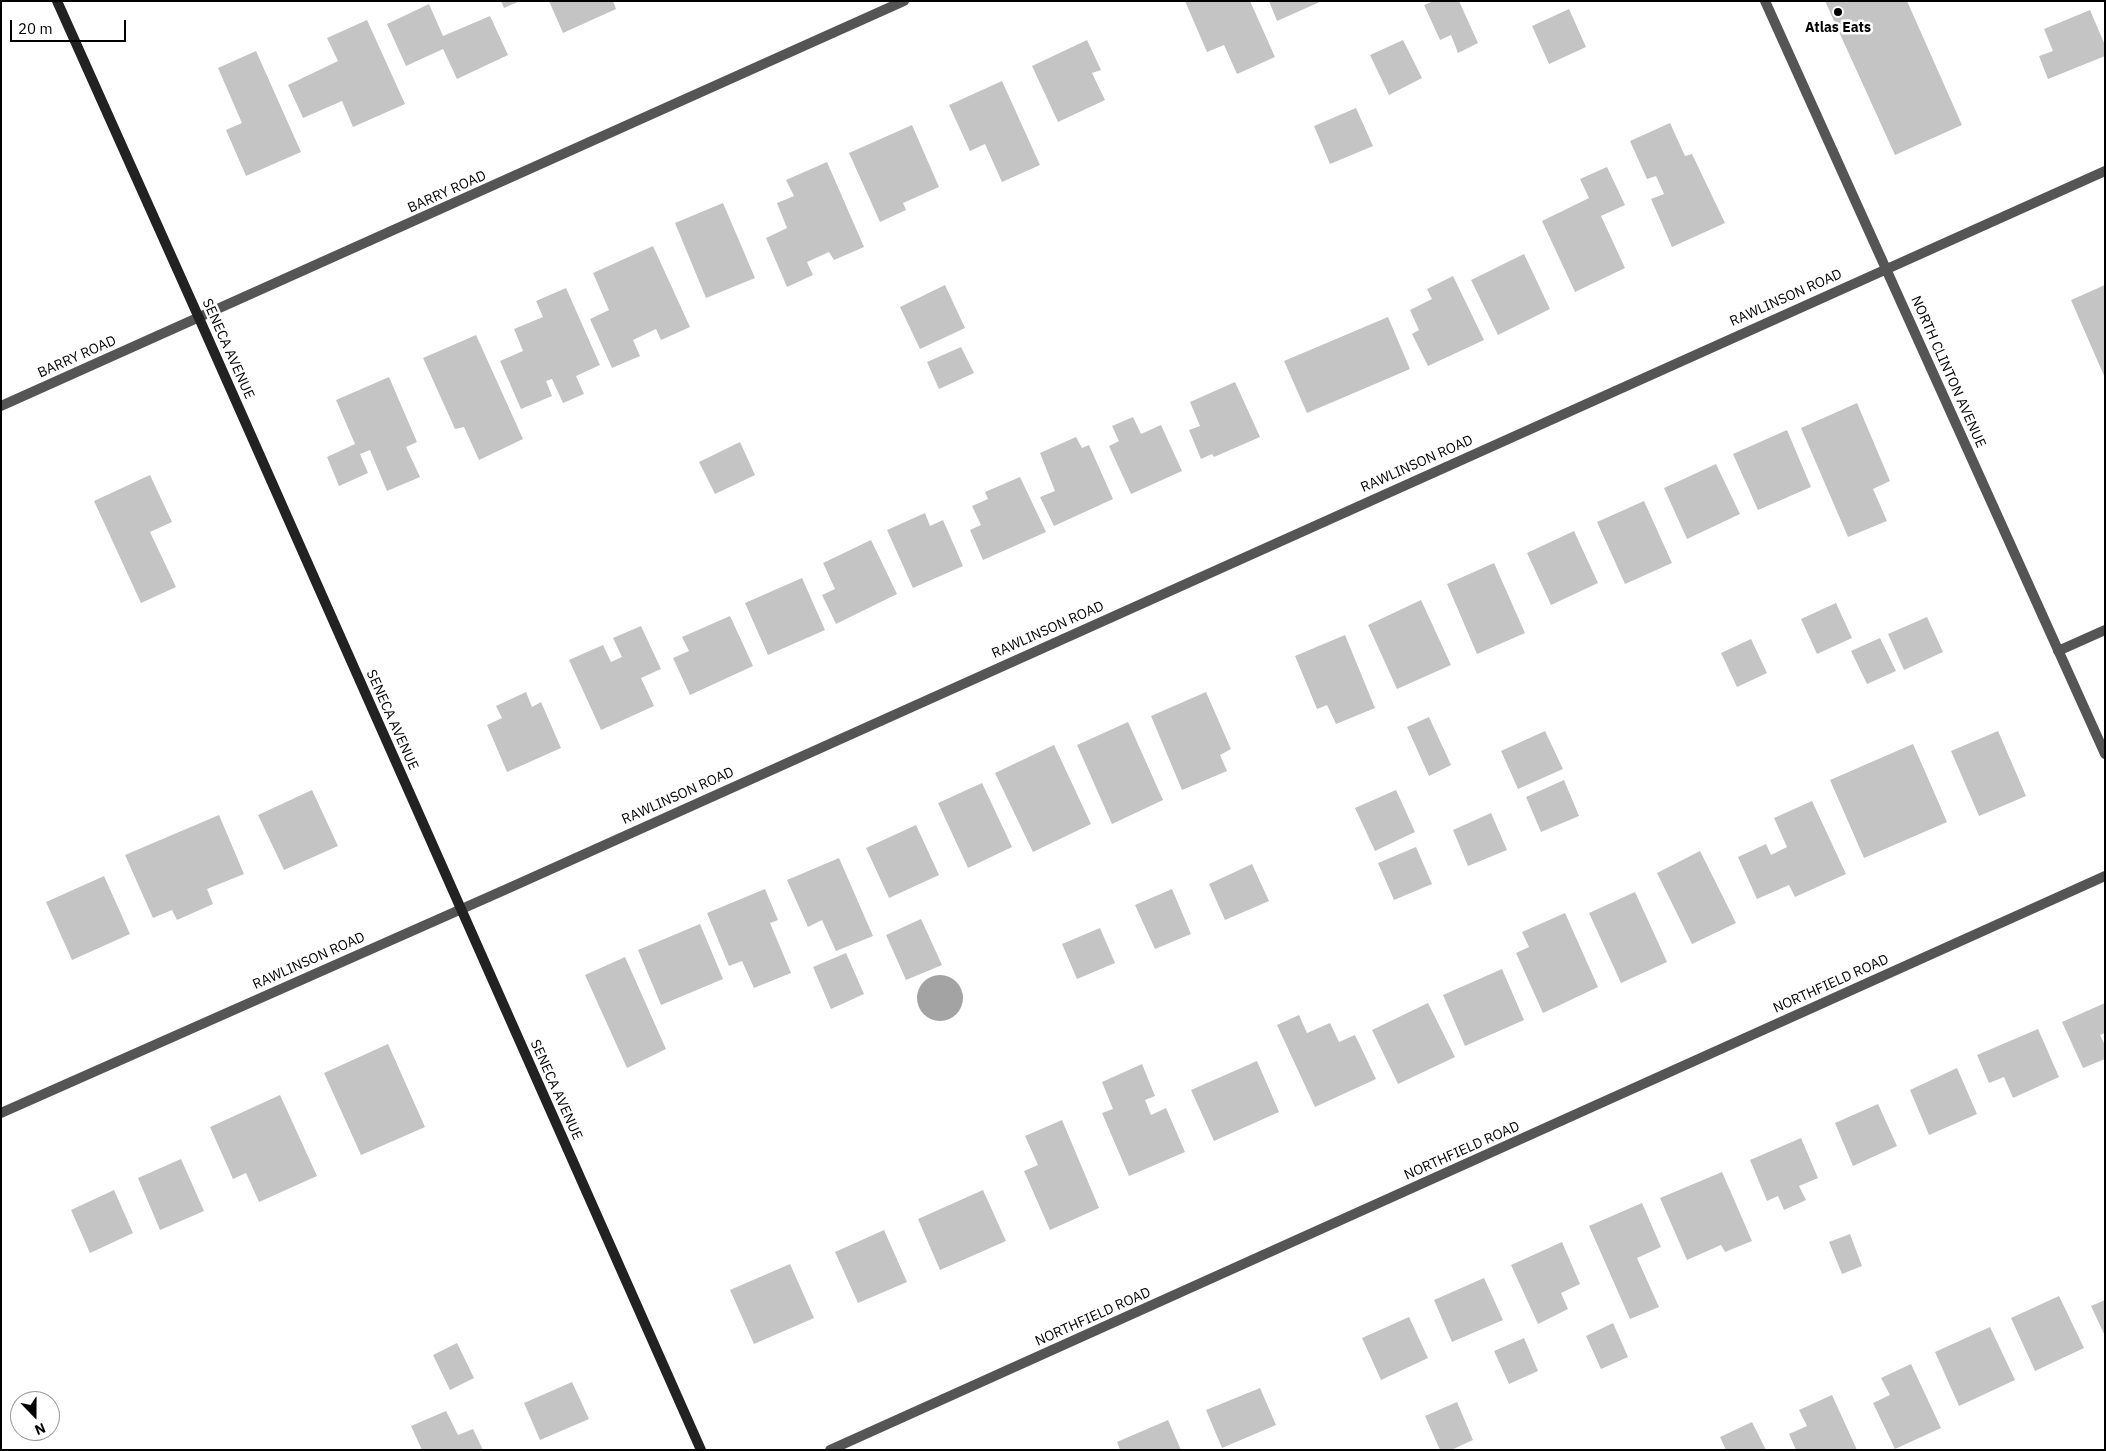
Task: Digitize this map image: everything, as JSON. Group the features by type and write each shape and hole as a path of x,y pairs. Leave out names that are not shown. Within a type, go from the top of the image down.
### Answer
{"street":[{"name":"SENECA AVENUE","path":"56,1 199,318 701,1450"},
{"name":"BARRY ROAD","path":"1,406 904,1"},
{"name":"NORTH CLINTON AVENUE","path":"1765,1 2105,754"},
{"name":"RAWLINSON ROAD","path":"1,1113 2105,171"},
{"path":"2058,651 2105,630"},
{"name":"NORTHFIELD ROAD","path":"830,1450 2105,876"}],"shaded area":[{"path":"936,975 944,975 953,979 959,985 963,998 959,1011 953,1017 944,1021 936,1021 927,1017 921,1011 917,1002 917,994 921,985 927,979"}],"building":[{"path":"501,1 520,1 504,8"},
{"path":"549,1 613,1 616,9 563,33"},
{"path":"1185,1 1250,1 1275,57 1237,74 1224,45 1207,52"},
{"path":"1269,1 1322,1 1277,21"},
{"path":"1434,1 1459,1 1478,43 1458,53 1451,35 1440,40 1424,5"},
{"path":"1825,1 1907,1 1962,125 1895,155"},
{"path":"429,4 443,36 490,16 508,55 457,79 443,49 406,66 387,24"},
{"path":"1569,9 1586,47 1549,64 1532,26"},
{"path":"2090,10 2105,45 2105,56 2048,79 2039,56 2053,51 2044,29"},
{"path":"367,20 405,104 353,127 342,101 303,118 288,85 338,61 327,38"},
{"path":"1087,40 1101,70 1092,73 1105,100 1058,122 1032,66"},
{"path":"1403,40 1422,78 1389,95 1370,55"},
{"path":"256,51 301,152 246,176 226,130 242,123 218,68"},
{"path":"1002,81 1040,165 1002,182 985,144 970,151 949,105"},
{"path":"1356,108 1373,146 1330,164 1314,126"},
{"path":"1670,123 1685,156 1692,154 1725,223 1672,247 1651,199 1664,194 1656,176 1647,179 1630,141"},
{"path":"912,125 939,187 903,203 906,210 880,222 849,153"},
{"path":"827,162 864,247 834,260 829,252 807,262 813,275 787,287 766,238 787,228 777,203 794,196 786,180"},
{"path":"1607,167 1625,205 1601,216 1625,268 1575,292 1542,221 1589,198 1580,179"},
{"path":"723,203 755,278 706,298 675,223"},
{"path":"653,246 690,327 661,340 656,329 633,340 640,356 612,368 590,319 609,310 593,273"},
{"path":"1524,254 1550,309 1498,335 1471,280"},
{"path":"1453,276 1484,340 1428,366 1412,334 1419,330 1410,310 1432,299 1427,289"},
{"path":"945,285 965,328 920,349 900,307"},
{"path":"2105,285 2105,378 2071,300"},
{"path":"566,288 600,365 576,376 584,394 563,403 552,379 546,381 552,396 521,409 500,361 523,351 514,329 543,317 536,301"},
{"path":"1388,317 1410,369 1307,413 1284,361"},
{"path":"476,335 523,439 479,460 464,427 455,429 423,358"},
{"path":"961,347 974,373 939,389 927,362"},
{"path":"389,377 417,442 406,447 420,477 387,491 370,450 360,454 368,473 339,486 327,457 355,444 336,400"},
{"path":"1235,382 1260,437 1214,457 1212,454 1201,459 1189,430 1200,426 1190,402"},
{"path":"1857,403 1890,481 1873,489 1887,521 1848,537 1801,428"},
{"path":"1133,417 1141,434 1161,425 1182,471 1131,494 1109,446 1119,441 1112,426"},
{"path":"1787,430 1811,487 1758,510 1733,454"},
{"path":"1076,437 1082,448 1089,445 1113,499 1054,526 1040,497 1055,491 1040,453"},
{"path":"740,442 755,475 715,494 699,462"},
{"path":"1716,464 1740,514 1687,539 1664,488"},
{"path":"150,475 172,522 150,532 176,587 141,603 94,501"},
{"path":"1020,477 1046,532 983,560 970,530 981,525 972,506 988,499 985,492"},
{"path":"1644,501 1672,563 1625,584 1597,522"},
{"path":"925,513 930,526 943,520 963,566 913,588 887,530"},
{"path":"1574,531 1598,583 1551,605 1527,553"},
{"path":"871,540 897,594 836,624 822,595 835,589 823,563"},
{"path":"1494,563 1525,633 1477,654 1447,584"},
{"path":"802,578 825,630 768,655 745,603"},
{"path":"1421,600 1451,665 1397,689 1368,625"},
{"path":"1836,603 1852,638 1817,654 1801,619"},
{"path":"730,616 753,666 690,695 673,658 689,651 682,637"},
{"path":"1927,617 1943,652 1904,670 1888,634"},
{"path":"641,626 661,669 641,678 654,706 601,730 569,660 603,645 611,662 622,657 613,638"},
{"path":"1345,635 1375,708 1336,724 1327,705 1317,709 1295,656"},
{"path":"1880,638 1896,671 1867,684 1851,651"},
{"path":"1751,639 1767,673 1737,687 1721,653"},
{"path":"526,692 532,707 541,702 561,748 507,772 487,725 502,718 496,706"},
{"path":"1206,692 1231,749 1220,755 1227,771 1182,790 1151,716"},
{"path":"1429,717 1451,765 1429,776 1407,727"},
{"path":"1128,722 1163,800 1112,824 1077,745"},
{"path":"1545,731 1563,769 1518,789 1501,751"},
{"path":"1998,731 2026,796 1979,816 1951,751"},
{"path":"1913,744 1947,822 1864,858 1830,780"},
{"path":"1054,745 1091,824 1033,852 995,773"},
{"path":"1564,780 1579,816 1541,832 1526,797"},
{"path":"982,783 1012,847 968,868 938,803"},
{"path":"312,790 338,846 284,870 258,815"},
{"path":"1396,790 1415,832 1375,851 1355,808"},
{"path":"1812,801 1846,874 1795,897 1789,885 1757,899 1738,857 1766,844 1771,855 1787,847 1774,818"},
{"path":"1491,813 1507,850 1468,866 1453,830"},
{"path":"219,815 244,874 207,889 213,904 177,920 172,910 153,918 125,855"},
{"path":"916,825 939,875 889,898 866,848"},
{"path":"1416,847 1432,884 1394,900 1378,863"},
{"path":"1700,851 1736,923 1692,944 1657,873"},
{"path":"839,858 873,936 836,951 822,920 808,927 787,880"},
{"path":"1252,864 1269,901 1225,920 1209,884"},
{"path":"104,876 130,934 72,960 46,902"},
{"path":"765,889 778,920 770,923 791,973 754,988 742,961 729,966 707,913"},
{"path":"1172,889 1191,934 1155,949 1135,905"},
{"path":"1635,892 1667,962 1621,983 1589,913"},
{"path":"1565,913 1598,987 1543,1013 1516,953 1529,947 1522,932"},
{"path":"921,919 942,965 906,980 886,935"},
{"path":"700,924 723,979 661,1005 638,950"},
{"path":"1100,928 1115,963 1077,979 1062,944"},
{"path":"846,953 864,994 831,1009 813,967"},
{"path":"625,957 666,1049 627,1068 585,975"},
{"path":"1502,969 1524,1020 1465,1046 1443,995"},
{"path":"1428,1003 1455,1057 1398,1084 1372,1030"},
{"path":"2105,1003 2105,1033 2100,1035 2105,1045 2105,1059 2083,1068 2062,1022"},
{"path":"1299,1015 1307,1033 1330,1023 1339,1042 1355,1035 1376,1079 1315,1107 1277,1025"},
{"path":"2038,1029 2059,1077 2013,1098 2004,1077 1989,1083 1977,1055"},
{"path":"388,1044 425,1127 361,1155 324,1073"},
{"path":"1257,1061 1279,1112 1214,1141 1191,1090"},
{"path":"1142,1064 1155,1096 1145,1100 1151,1115 1166,1108 1185,1152 1129,1176 1102,1113 1113,1109 1102,1082"},
{"path":"1957,1068 1977,1114 1929,1135 1910,1090"},
{"path":"280,1095 317,1176 259,1202 246,1173 233,1179 210,1127"},
{"path":"1878,1104 1897,1146 1853,1166 1835,1123"},
{"path":"1062,1120 1099,1208 1050,1230 1024,1171 1038,1165 1025,1136"},
{"path":"1801,1138 1818,1178 1799,1186 1806,1200 1784,1210 1778,1196 1767,1201 1750,1160"},
{"path":"181,1159 204,1211 160,1230 138,1178"},
{"path":"1722,1172 1752,1241 1725,1252 1721,1245 1687,1260 1660,1198"},
{"path":"114,1190 133,1233 90,1253 71,1210"},
{"path":"983,1190 1006,1241 940,1270 918,1219"},
{"path":"1642,1203 1661,1247 1637,1258 1659,1307 1630,1319 1589,1226"},
{"path":"884,1230 907,1282 858,1303 835,1252"},
{"path":"1850,1234 1862,1266 1842,1274 1829,1242"},
{"path":"1562,1242 1580,1284 1561,1293 1568,1309 1538,1324 1511,1265"},
{"path":"790,1264 814,1318 754,1344 730,1290"},
{"path":"1484,1278 1503,1320 1452,1342 1434,1300"},
{"path":"2059,1296 2084,1348 2035,1371 2011,1318"},
{"path":"2105,1300 2105,1336 2091,1306"},
{"path":"1409,1317 1428,1358 1381,1380 1362,1338"},
{"path":"1613,1323 1628,1357 1601,1369 1586,1336"},
{"path":"1990,1327 2015,1380 1959,1406 1935,1352"},
{"path":"1524,1338 1538,1371 1509,1384 1494,1351"},
{"path":"457,1343 474,1378 450,1390 433,1355"},
{"path":"1911,1364 1941,1428 1895,1449 1873,1403 1890,1395 1881,1378"},
{"path":"572,1382 589,1419 540,1440 524,1403"},
{"path":"1260,1388 1276,1425 1222,1448 1206,1410"},
{"path":"1832,1395 1857,1450 1796,1450 1789,1434 1807,1426 1799,1410"},
{"path":"1457,1402 1473,1440 1451,1450 1440,1450 1425,1416"},
{"path":"446,1411 458,1435 473,1429 483,1450 422,1450 411,1426"},
{"path":"1168,1420 1181,1450 1120,1450 1117,1442"},
{"path":"1752,1422 1766,1450 1726,1450 1720,1437"}],"place":[{"name":"Atlas Eats","path":"1838,12"}]}
